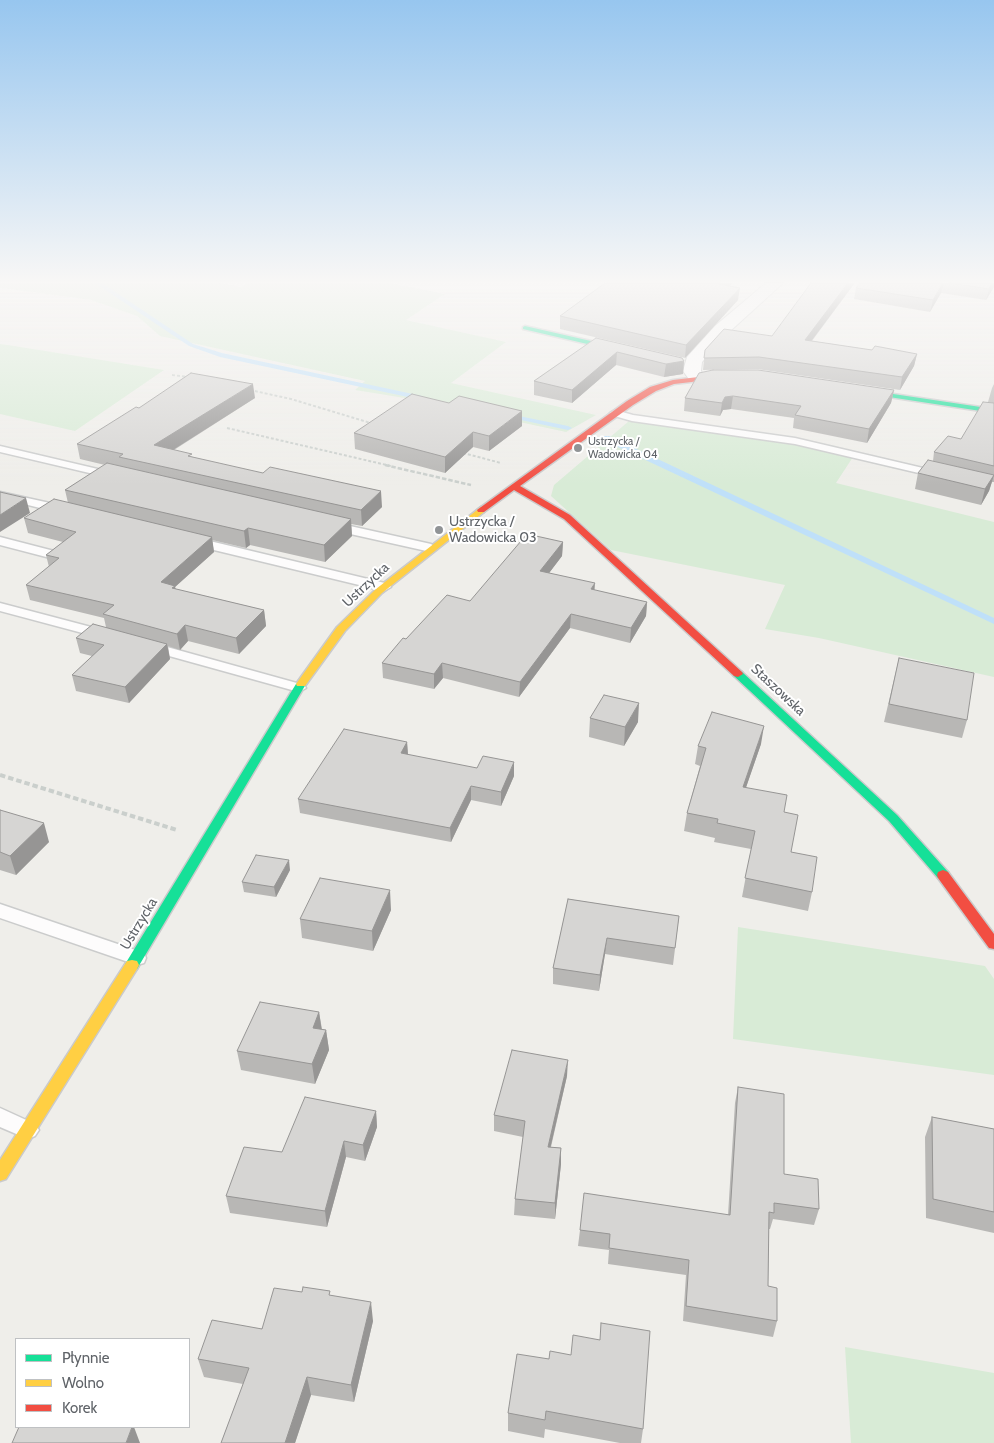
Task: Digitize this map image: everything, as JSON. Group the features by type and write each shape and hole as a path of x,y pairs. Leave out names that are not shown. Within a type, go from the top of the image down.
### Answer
{"street":[{"path":"620,350 636,354"},
{"path":"690,370 693,361 703,350"},
{"name":"Ustrzycka","path":"0,1174 136,958 299,688 341,629 384,587 431,548 615,413 690,370 744,376"},
{"path":"844,388 994,411"},
{"name":"Staszowska","path":"510,490 567,517 604,549 887,812 940,871 994,944"}],"lane":[{"path":"615,413 632,418 795,441 952,478"},
{"path":"0,449 124,478"},
{"path":"0,495 77,513"},
{"path":"316,522 431,548"},
{"path":"182,539 384,587"},
{"path":"0,541 54,555"},
{"path":"0,607 299,688"},
{"path":"0,911 136,958"},
{"path":"0,1118 28,1130"}],"path":[{"path":"172,375 195,379"},
{"path":"248,390 299,401 379,425"},
{"path":"227,428 510,490"},
{"path":"459,452 535,472"},
{"path":"0,775 176,830 209,836"}],"green space":[{"path":"0,350 40,350 164,370 75,431 0,414"},
{"path":"225,350 495,350 451,383 596,415 566,432 417,400 355,390 365,381"},
{"path":"629,421 778,441 853,457 836,483 994,522 994,677 819,638 765,629 785,585 611,550 551,496 554,485"},
{"path":"738,927 985,966 994,979 994,1075 733,1039"},
{"path":"845,1347 994,1373 994,1443 851,1443"}],"building":[{"path":"578,350 649,350 682,358 684,361 666,364 617,352 572,390 534,381"},
{"path":"705,350 898,350 917,354 902,377 759,357 704,358"},
{"path":"713,370 758,370 894,390 869,429 795,415 801,406 733,396 725,397 722,403 685,398 699,373"},
{"path":"191,373 253,384 154,445 192,454 188,456 263,473 270,467 381,491 361,510 119,457 123,454 77,444 136,407 139,408"},
{"path":"412,394 449,403 459,396 522,411 489,436 473,432 445,457 354,433"},
{"path":"983,402 994,403 994,466 934,452 948,436 961,439"},
{"path":"928,460 994,475 985,489 918,473"},
{"path":"107,463 351,519 324,545 248,528 244,531 65,490"},
{"path":"0,492 26,498 0,515"},
{"path":"54,499 212,537 161,582 175,586 172,588 264,610 236,638 185,625 177,634 103,614 114,605 26,585 59,558 46,555 76,532 24,518"},
{"path":"527,534 563,542 540,571 595,583 591,589 647,602 631,628 571,614 520,682 442,663 434,674 382,663 403,638 406,639 447,595 470,601"},
{"path":"93,624 167,644 125,687 72,675 104,645 76,638"},
{"path":"899,658 974,673 967,720 889,704"},
{"path":"604,695 639,703 625,727 590,718"},
{"path":"712,712 764,726 743,787 787,795 784,812 798,815 791,852 817,857 812,892 745,878 755,831 717,823 718,819 687,813 706,748 698,746"},
{"path":"344,729 407,742 401,753 477,768 483,756 514,762 501,792 471,786 450,828 298,799"},
{"path":"0,810 44,823 10,856 0,852"},
{"path":"256,855 289,860 274,887 242,882"},
{"path":"320,878 390,890 372,931 300,919"},
{"path":"568,899 679,916 675,948 607,938 600,975 553,968"},
{"path":"260,1002 319,1012 313,1028 326,1030 312,1064 237,1051"},
{"path":"512,1050 568,1060 548,1147 561,1148 555,1203 515,1199 525,1121 494,1115"},
{"path":"738,1087 784,1094 784,1174 818,1179 819,1209 774,1203 774,1213 769,1212 768,1286 777,1288 777,1321 686,1306 689,1260 609,1248 610,1234 580,1230 584,1193 730,1215"},
{"path":"305,1097 376,1111 363,1145 344,1141 325,1211 226,1196 244,1147 282,1152"},
{"path":"932,1117 994,1129 994,1212 933,1199"},
{"path":"303,1287 330,1291 329,1295 371,1302 351,1385 307,1377 285,1443 221,1443 249,1368 198,1359 212,1320 262,1329 274,1288 302,1292"},
{"path":"601,1323 650,1331 643,1429 546,1411 545,1420 508,1413 517,1354 549,1359 550,1351 571,1355 573,1335 600,1340"},
{"path":"19,1428 132,1428 126,1443 12,1443"}],"waterway":[{"path":"206,350 220,355 422,398"},
{"path":"509,416 568,428"},
{"path":"606,438 994,621"}],"traffic: fast":[{"path":"856,390 994,411"},
{"path":"738,674 893,818 943,875"},
{"path":"132,965 301,684"}],"traffic: slow":[{"path":"301,684 341,629 379,591 481,510"},
{"path":"0,1174 132,965"}],"traffic: jam":[{"path":"481,510 630,403 653,389 673,382 732,375"},
{"path":"515,487 567,517 738,674"},
{"path":"943,875 994,944"}],"place":[{"name":"Ustrzycka / Wadowicka 04","path":"578,448"},
{"name":"Ustrzycka / Wadowicka 03","path":"439,530"}]}
